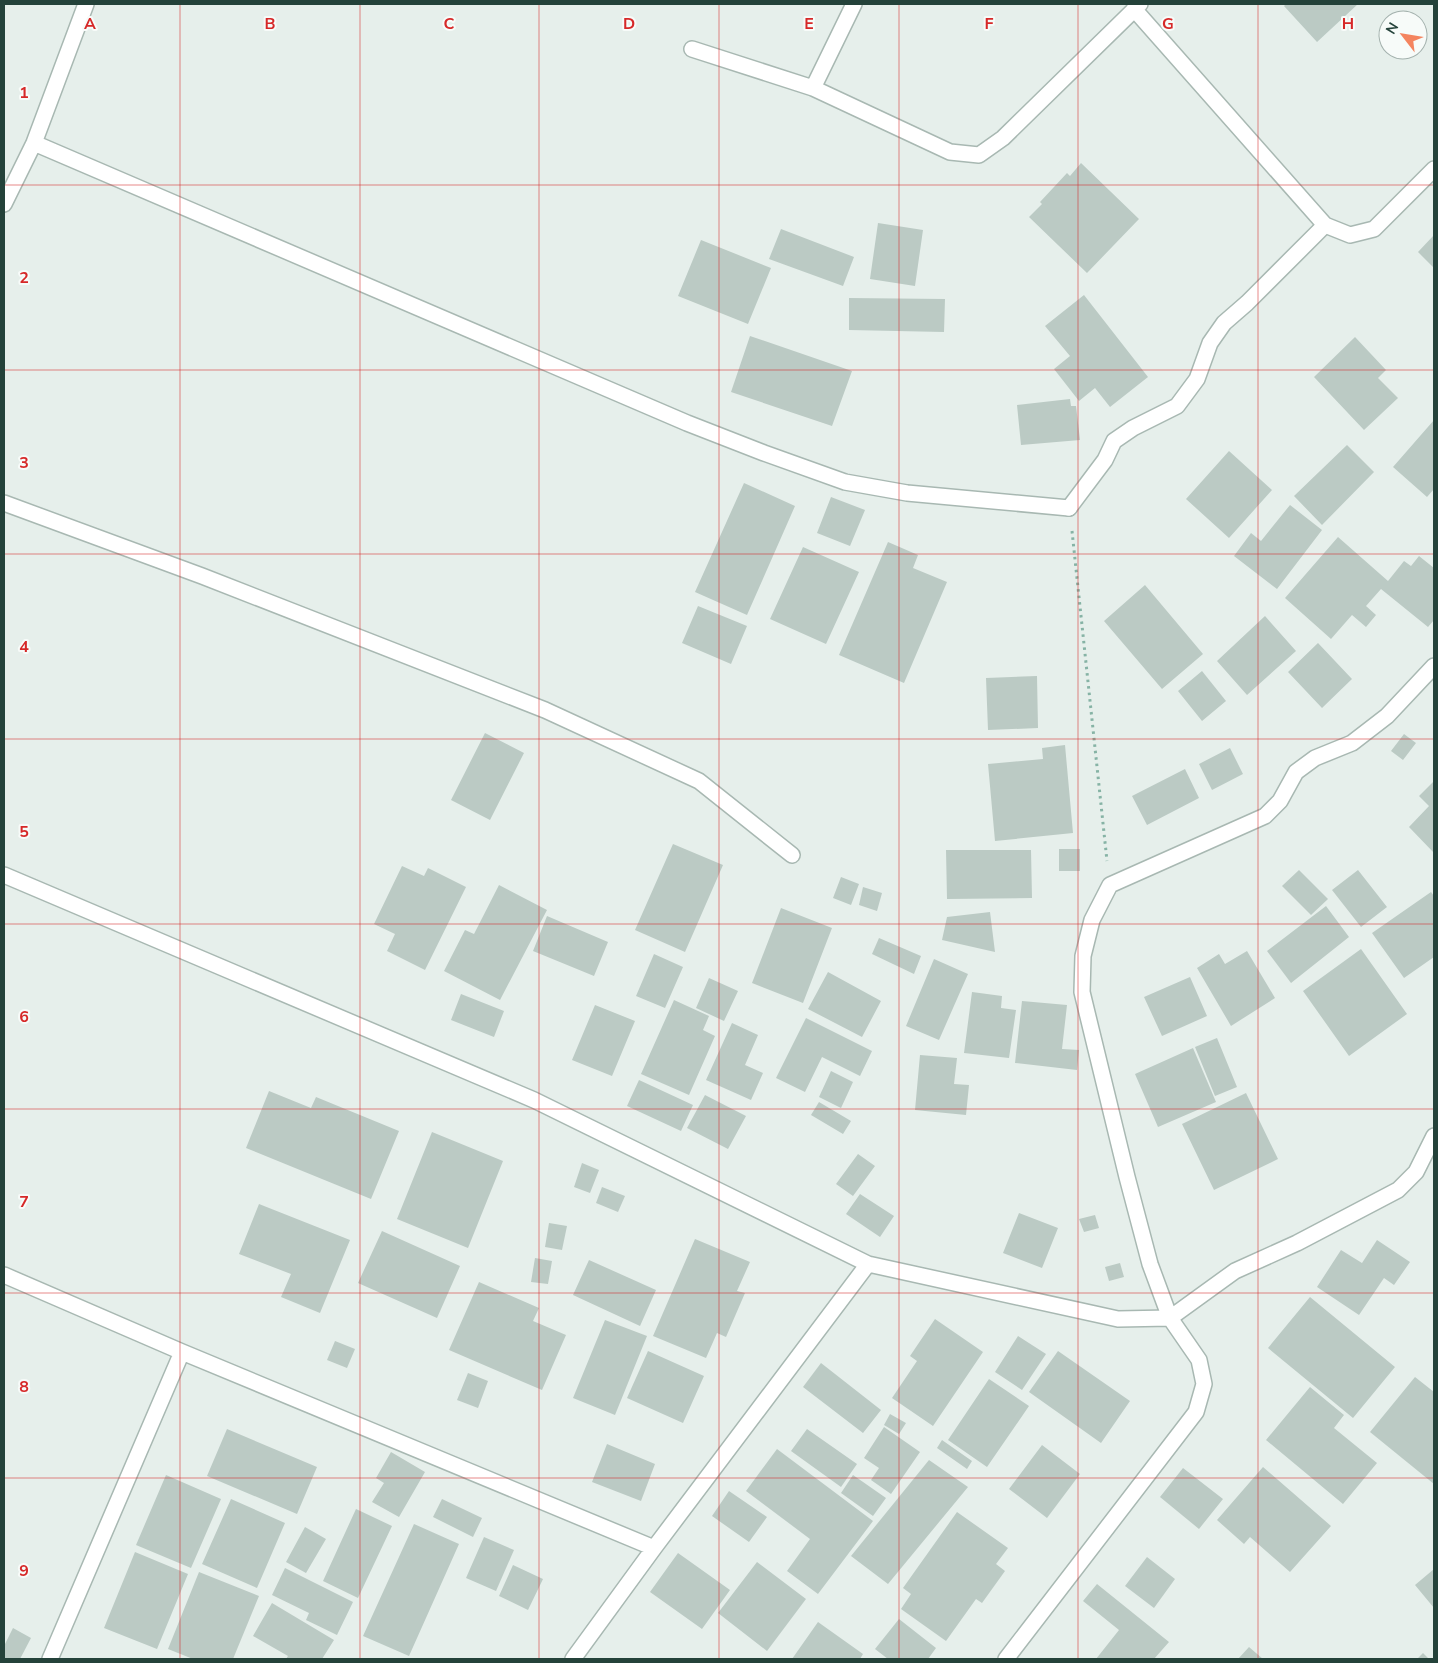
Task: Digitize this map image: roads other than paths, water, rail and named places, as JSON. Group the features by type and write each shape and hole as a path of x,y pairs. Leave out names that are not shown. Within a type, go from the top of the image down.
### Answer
{"street":[{"path":"4,204 34,143 86,4"},
{"path":"813,88 854,4"},
{"path":"692,49 813,88 950,152 979,155 1003,138 1137,6 1325,225 1350,235 1374,229 1434,169"},
{"path":"34,143 687,423 845,482 907,493 1069,508 1105,460 1114,441 1134,428 1177,406 1197,379 1210,343 1224,323 1247,303 1325,225"},
{"path":"4,503 202,576 545,710 699,781 792,855"},
{"path":"1006,1659 1196,1412 1204,1384 1200,1360 1170,1318 1150,1264 1082,992 1083,956 1092,920 1110,886 1265,816 1280,802 1296,772 1316,758 1352,743 1387,716 1434,666"},
{"path":"4,875 534,1100 868,1264 1118,1319 1170,1318 1235,1271 1297,1243 1398,1190 1416,1172 1434,1136"},
{"path":"572,1659 868,1264"},
{"path":"4,1275 182,1352 654,1548"},
{"path":"50,1659 182,1352"}]}
